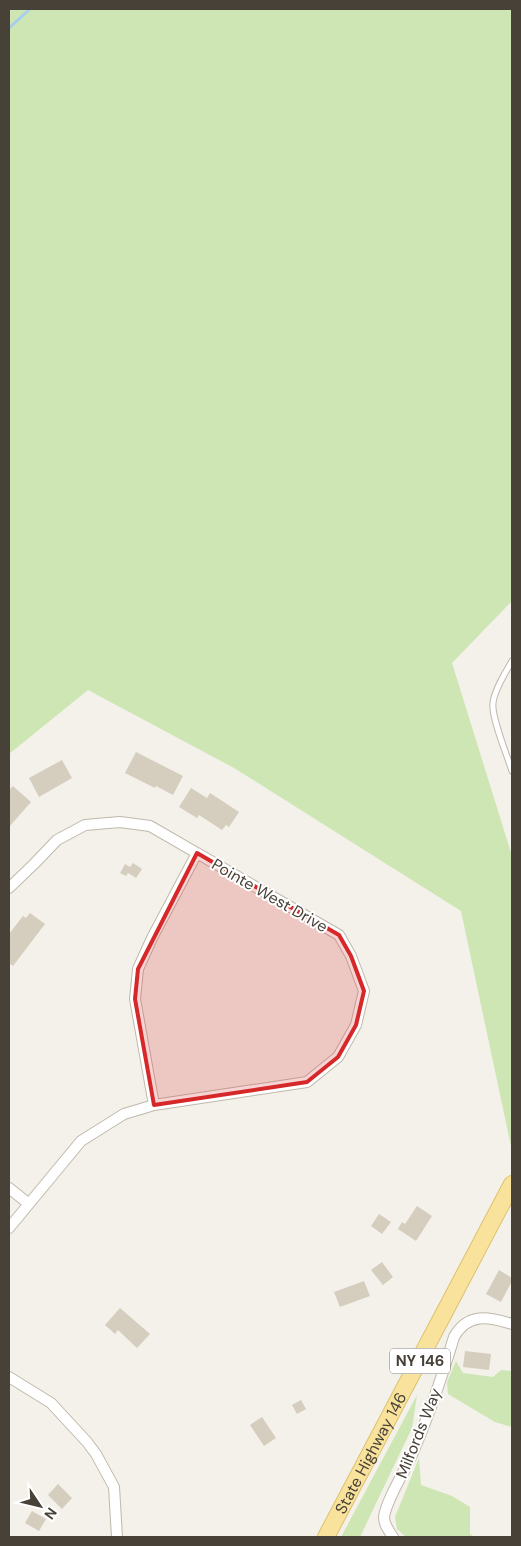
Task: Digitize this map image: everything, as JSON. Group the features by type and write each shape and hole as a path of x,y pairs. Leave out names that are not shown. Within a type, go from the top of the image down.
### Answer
{"main road":[{"name":"State Highway 146","path":"326,1537 512,1184"}],"street":[{"name":"Pointe West Drive","path":"9,888 57,840 85,825 120,822 150,826 339,935 351,956 364,992 356,1025 338,1057 307,1082 154,1105 124,1114 81,1141 9,1228"},
{"path":"154,1105 135,999 138,969 152,938 198,853"},
{"path":"9,1188 29,1204"},
{"name":"Milfords Way","path":"393,1537 385,1525 386,1508 411,1457 459,1327 471,1320 484,1318 497,1319 512,1324"},
{"path":"9,1377 51,1403 96,1454 114,1487 117,1537"}],"lane":[{"path":"512,661 493,703 494,715 512,771"}],"highlighted area":[{"path":"197,853 339,935 351,956 364,991 356,1025 338,1057 307,1082 154,1105 135,999 138,969"}],"green space":[{"path":"9,9 512,9 512,601 452,663 512,856 512,1151 461,911 234,768 88,690 9,754"},
{"path":"456,1361 463,1373 493,1377 501,1370 512,1371 512,1427 495,1422 448,1394 447,1382"},
{"path":"417,1395 412,1428 360,1537 341,1537"},
{"path":"419,1458 421,1485 452,1496 470,1507 470,1534 474,1537 406,1537 397,1529 395,1517"}],"building":[{"path":"136,752 183,776 173,795 125,773"},
{"path":"62,760 72,778 39,797 29,778"},
{"path":"13,786 31,802 9,827 9,790"},
{"path":"191,788 207,798 210,793 239,812 229,827 226,825 222,830 199,815 197,818 179,807"},
{"path":"133,863 142,869 136,878 128,873 126,876 120,873 125,864 130,867"},
{"path":"30,913 45,924 13,966 9,963 9,934 23,916 26,918"},
{"path":"417,1206 432,1216 416,1241 398,1229 402,1222 405,1224"},
{"path":"379,1214 391,1222 382,1234 371,1226"},
{"path":"382,1262 393,1277 383,1285 371,1270"},
{"path":"499,1270 512,1278 501,1302 486,1294"},
{"path":"364,1281 370,1296 340,1307 334,1292"},
{"path":"120,1308 150,1334 137,1348 118,1330 115,1334 105,1325"},
{"path":"465,1351 491,1354 489,1370 463,1367"},
{"path":"301,1400 306,1409 297,1414 292,1405"},
{"path":"262,1417 276,1438 264,1446 250,1425"},
{"path":"58,1484 72,1498 62,1509 48,1495"},
{"path":"32,1511 46,1519 39,1531 25,1523"}],"waterway":[{"path":"9,28 30,9"}]}
